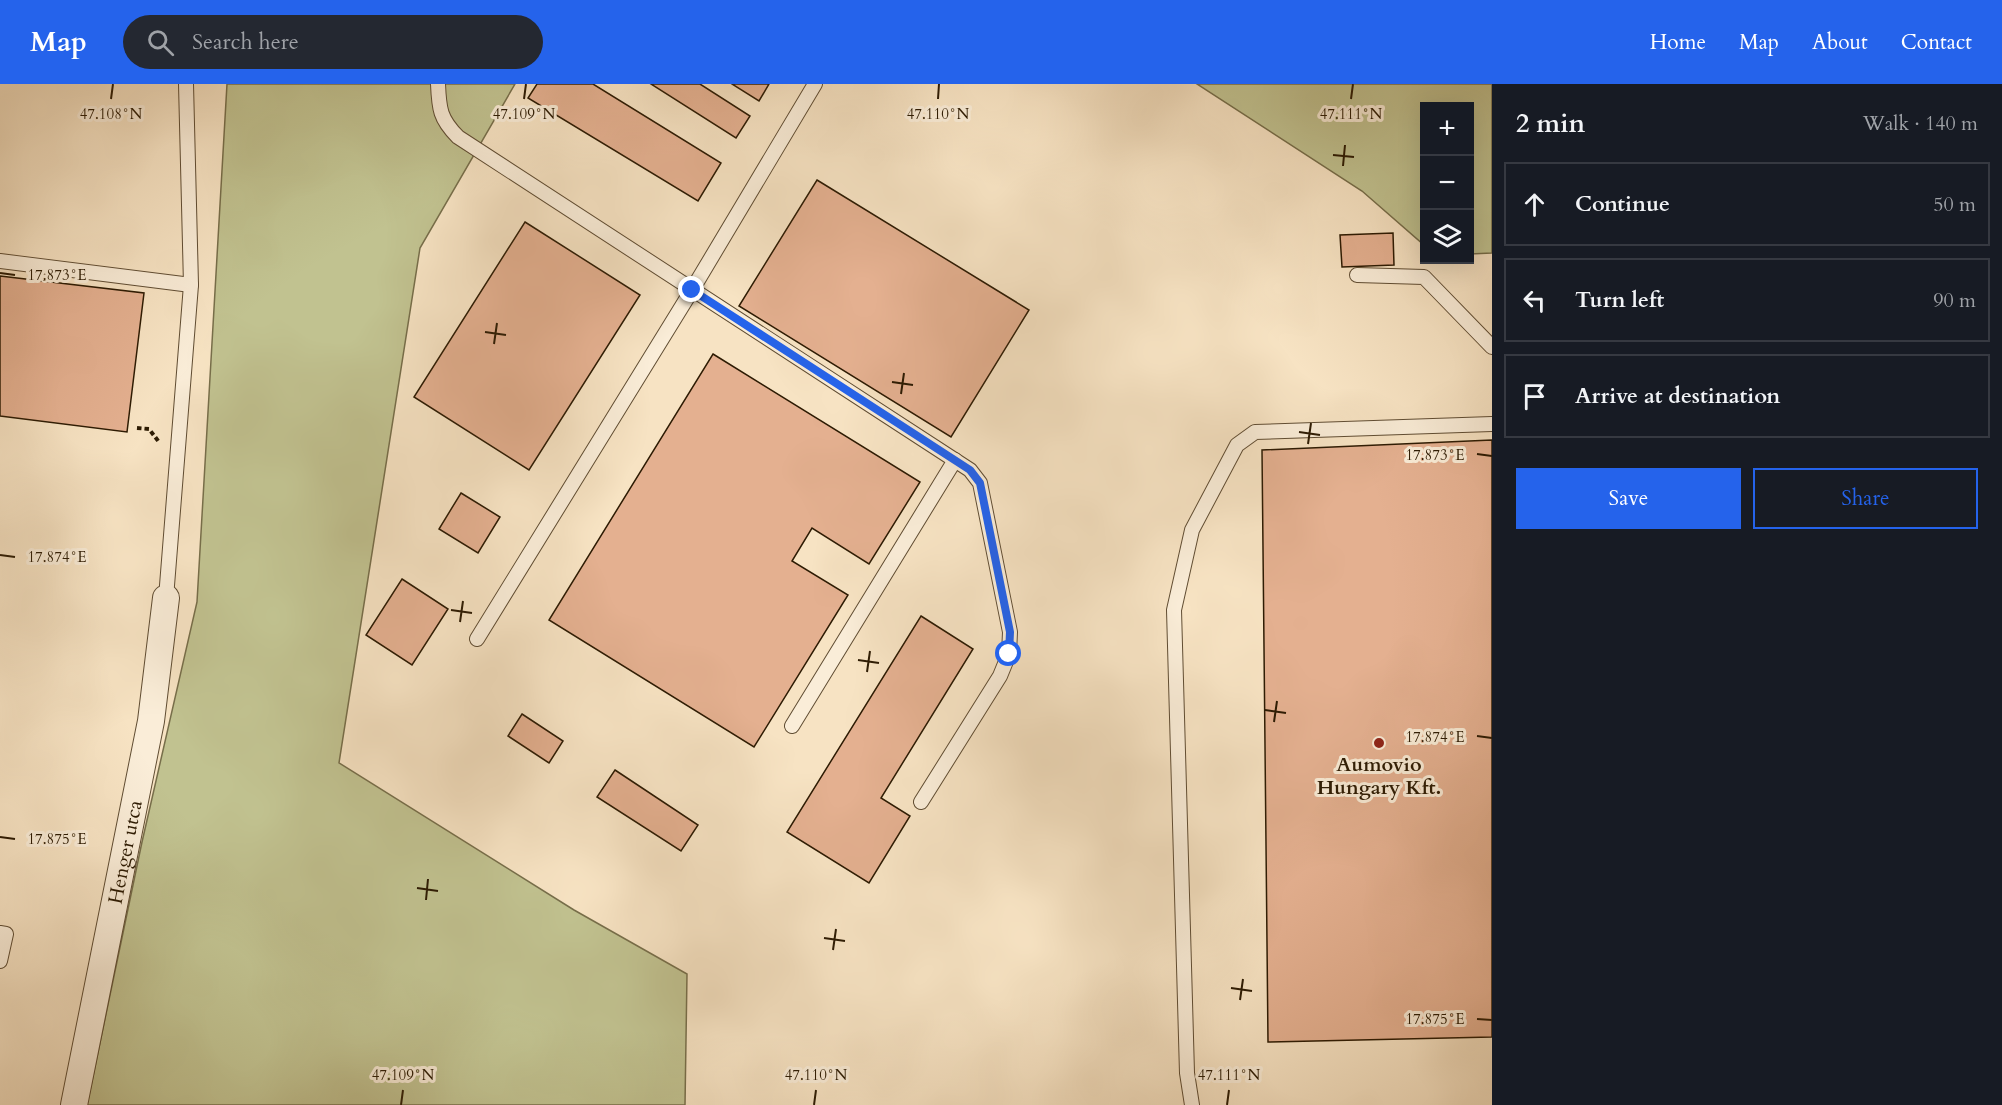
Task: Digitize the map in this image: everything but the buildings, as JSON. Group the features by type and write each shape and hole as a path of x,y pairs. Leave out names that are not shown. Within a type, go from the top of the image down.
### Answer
{"street":[{"name":"Henger utca","path":"74,1105 151,721 166,597"}],"lane":[{"path":"166,597 191,285 186,84"},
{"path":"438,84 439,103 445,124 458,137 955,460 970,470 980,483 1010,632 1009,654 1000,676 921,802"},
{"path":"477,639 692,290 815,84"},
{"path":"0,261 191,285"},
{"path":"1357,275 1424,277 1492,346"},
{"path":"1192,1105 1186,1073 1174,610 1192,530 1237,445 1255,432 1492,424"},
{"path":"792,726 955,460"},
{"path":"0,933 6,934 0,961"}],"green space":[{"path":"227,84 515,84 420,248 339,763 574,910 687,974 685,1105 87,1105 142,842 197,602"},
{"path":"1197,84 1492,84 1492,253 1474,254 1474,102 1420,102 1420,242 1362,191"}],"place":[{"name":"Aumovio Hungary Kft.","path":"1379,743"}],"route":[{"path":"692,290 970,470 980,483 1010,632 1009,654"}]}
